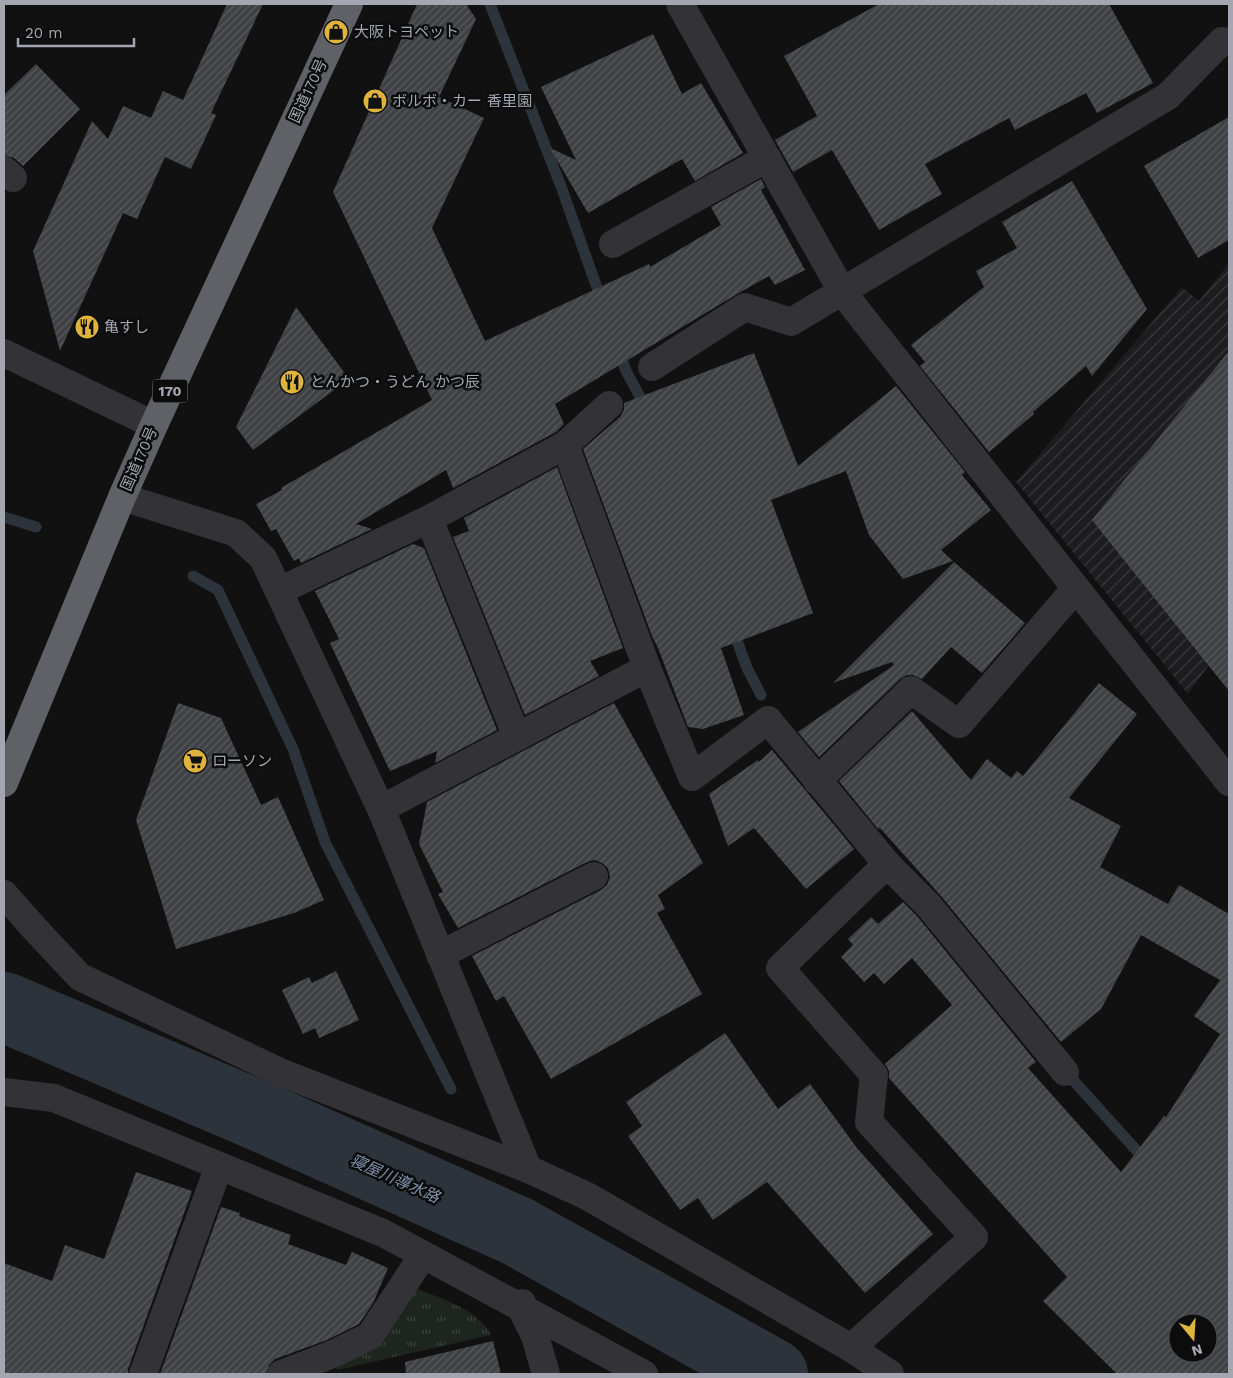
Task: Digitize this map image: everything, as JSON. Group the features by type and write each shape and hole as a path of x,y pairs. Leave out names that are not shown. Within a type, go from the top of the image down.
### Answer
{"highway":[{"name":"国道170号","path":"4,784 122,497 349,4"}],"street":[{"path":"680,4 843,292 1076,588 1226,768"},
{"path":"652,367 745,307 791,322 1168,96 1222,41"},
{"path":"613,244 767,158"},
{"path":"4,353 154,425"},
{"path":"279,591 429,519 565,445 610,405"},
{"path":"565,445 647,668 692,777 768,720 887,864 929,906 1065,1072"},
{"path":"122,497 236,533 263,558 381,809 528,1169"},
{"path":"429,519 516,737"},
{"path":"818,781 911,690 959,724 1076,588"},
{"path":"381,809 647,668"},
{"path":"851,1348 974,1237 869,1122 874,1075 780,968 887,864"},
{"path":"440,955 594,876"},
{"path":"4,894 80,977 280,1072 528,1169 570,1197 596,1201 851,1348 890,1374"},
{"path":"4,1092 54,1098 383,1234 423,1255 523,1300 644,1374"},
{"path":"143,1374 219,1166"},
{"path":"281,1374 333,1354 370,1336 423,1255"},
{"path":"523,1300 546,1374"}],"shaded area":[{"path":"1229,263 1229,637 1188,694 1016,482 1182,287 1199,301"}],"green space":[{"path":"412,1287 467,1311 485,1326 491,1335 337,1370 334,1364"}],"building":[{"path":"227,4 263,4 211,113 216,115 191,169 165,157 137,219 123,213 60,351 33,251 92,121 108,139 123,106 151,118 163,91 183,100"},
{"path":"417,4 466,4 476,19 439,97 484,118 432,228 485,341 649,264 650,267 721,225 711,207 761,179 765,187 761,190 805,270 775,285 769,276 555,404 564,424 556,432 453,488 446,470 356,524 372,529 301,563 299,558 294,561 276,529 271,531 256,504 432,400 333,192"},
{"path":"879,4 1109,4 1153,83 1097,113 1086,93 1015,130 1009,118 925,164 942,194 879,230 832,150 793,172 775,140 817,116 784,56"},
{"path":"653,34 682,94 701,83 743,153 695,181 682,159 588,213 550,148 576,160 541,87"},
{"path":"36,64 80,109 23,166 14,158 4,155 4,95"},
{"path":"1229,117 1229,240 1198,258 1144,166"},
{"path":"1072,181 1147,309 1092,376 1086,366 989,452 920,366 925,362 911,345 984,287 976,271 1017,248 1002,222"},
{"path":"296,307 349,379 253,450 236,427"},
{"path":"1229,351 1229,691 1092,520"},
{"path":"754,353 798,466 896,386 965,472 962,475 991,510 941,550 953,561 903,579 869,535 846,471 771,500 813,613 721,648 744,715 703,729 688,727 652,636 583,449 620,417 624,410 624,403"},
{"path":"557,467 623,648 590,661 599,676 525,715 453,537 469,531 464,518"},
{"path":"413,544 424,548 497,730 435,763 437,751 390,771 330,643 339,639 315,591"},
{"path":"954,562 1025,623 982,673 951,647 922,679 913,675 907,675 900,679 819,757 798,732 894,665 892,662 833,683"},
{"path":"1099,683 1137,714 1069,798 1121,826 1100,867 1168,904 1179,885 1229,914 1229,1374 1117,1374 1043,1301 1067,1277 889,1078 889,1071 885,1064 952,1005 912,958 884,984 874,973 864,982 841,957 853,945 848,939 871,917 878,924 903,902 917,916 1036,1062 1028,1068 1121,1172 1164,1116 1166,1117 1220,1034 1194,1016 1220,980 1141,935 1101,1009 1061,1042 941,896 880,828 878,829 839,781 912,711 971,780 987,759 1011,778 1017,771 1023,776"},
{"path":"178,703 221,718 261,805 278,797 324,900 294,913 176,949 136,820"},
{"path":"614,703 703,863 658,895 665,909 657,913 702,994 551,1079 504,996 496,1001 472,956 601,890 607,885 610,877 608,868 595,860 587,862 458,928 438,894 443,892 419,844 427,802"},
{"path":"772,750 854,849 806,889 754,828 728,846 709,794 758,760 759,762"},
{"path":"336,971 359,1020 319,1038 315,1028 303,1034 282,990 309,977 312,983"},
{"path":"725,1033 778,1109 810,1084 857,1148 933,1234 865,1293 767,1182 713,1220 698,1198 680,1210 628,1136 642,1126 626,1102"},
{"path":"136,1172 192,1191 128,1369 128,1374 4,1374 4,1263 52,1281 65,1245 104,1259"},
{"path":"221,1207 240,1213 239,1216 291,1235 288,1244 346,1265 352,1252 388,1268 373,1303 359,1324 327,1340 275,1359 269,1365 266,1374 160,1374"},
{"path":"493,1341 501,1374 406,1374 405,1362"}],"waterway":[{"path":"490,4 562,189 602,302"},
{"path":"619,350 626,371 647,410"},
{"path":"4,517 36,527"},
{"path":"193,576 218,590 293,749 325,842 451,1089"},
{"path":"732,627 747,668 761,695"},
{"name":"寝屋川導水路","path":"4,1007 262,1117 517,1231 773,1374"},
{"path":"1074,1081 1146,1161"}],"place":[{"name":"大阪トヨペット","path":"336,32"},
{"name":"ボルボ・カー 香里園","path":"375,101"},
{"name":"亀すし","path":"87,327"},
{"name":"とんかつ・うどん かつ辰","path":"292,382"},
{"name":"ローソン","path":"195,761"}]}
